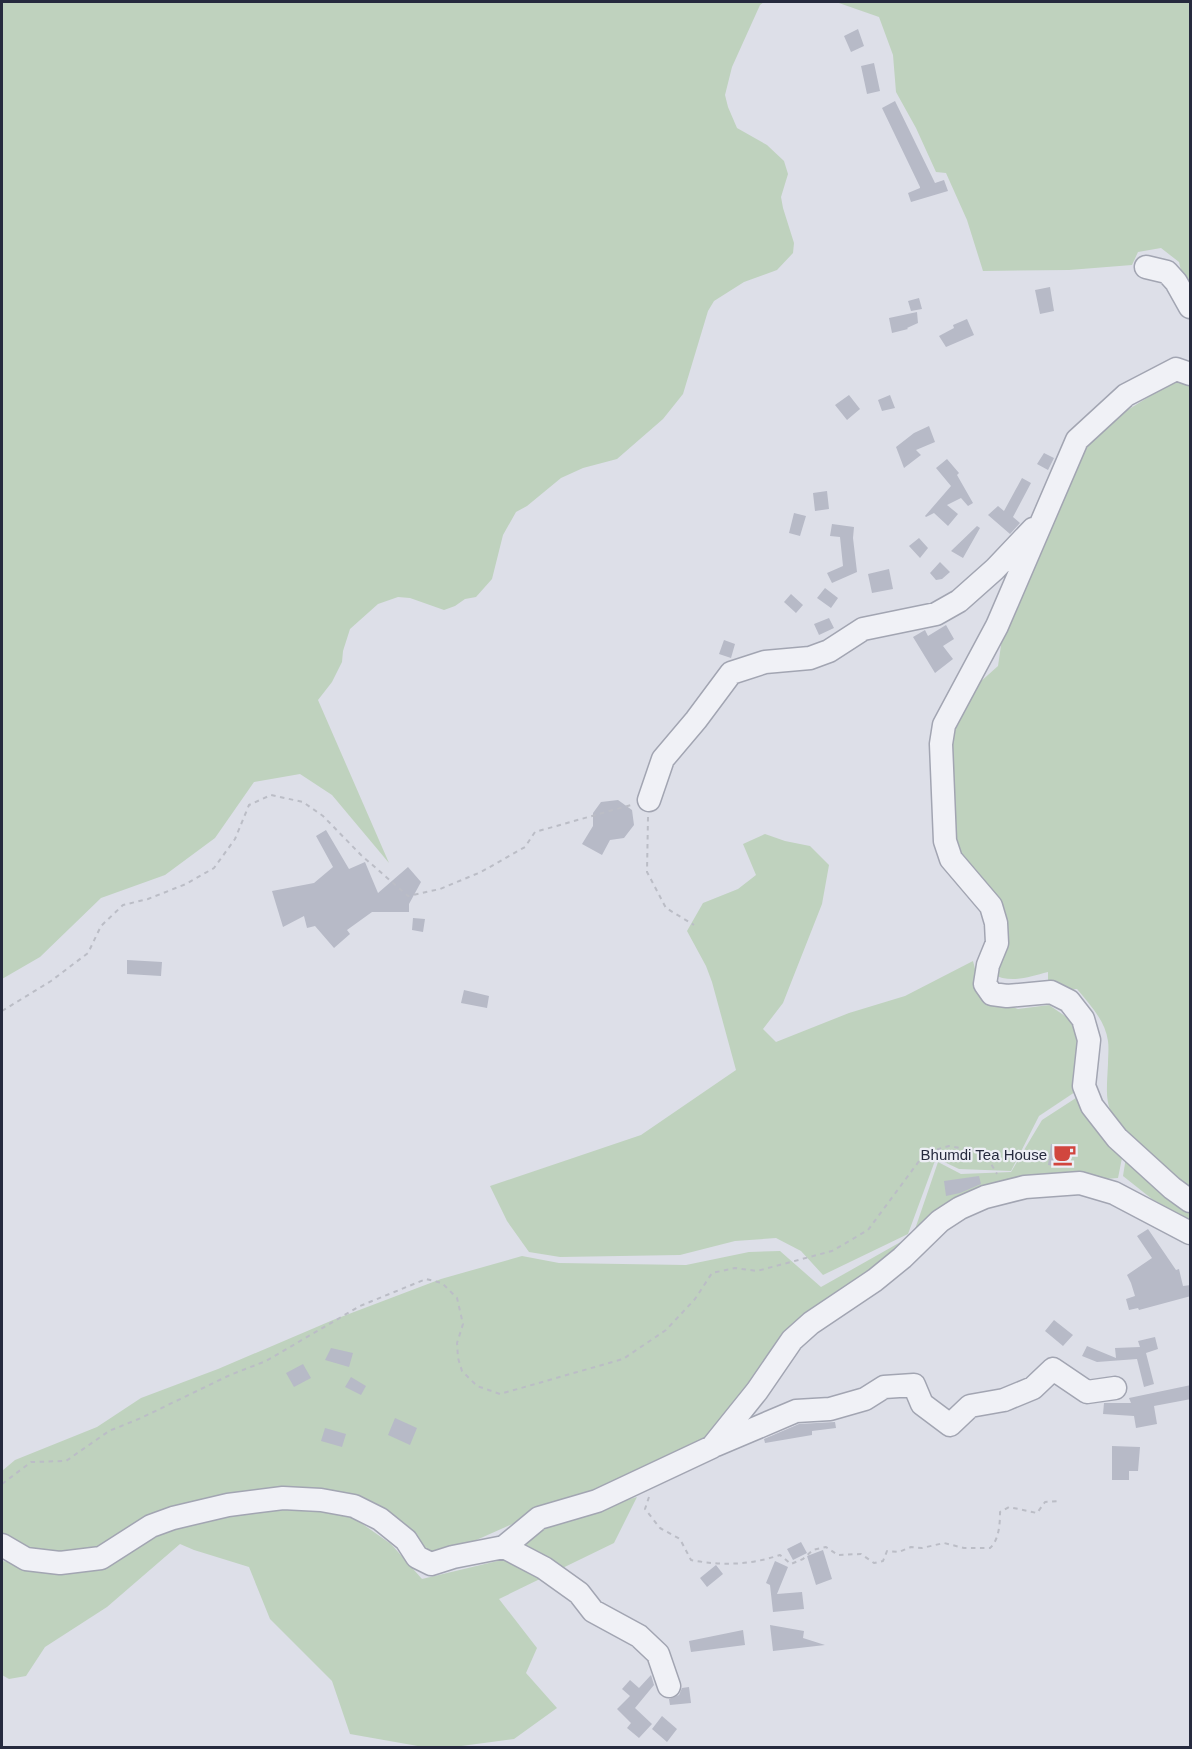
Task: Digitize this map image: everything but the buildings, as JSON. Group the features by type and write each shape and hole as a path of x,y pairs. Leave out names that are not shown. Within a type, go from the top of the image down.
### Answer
{"street":[{"path":"1146,267 1167,272 1191,307"},
{"path":"1191,374 1176,369 1126,395 1077,440 997,626 944,725 941,744 945,841 951,859 991,906 996,923 997,943 988,965 985,984 992,994 1007,996 1051,992 1069,1001 1083,1019 1089,1040 1084,1086 1092,1106 1117,1138 1172,1188 1191,1202"},
{"path":"649,800 663,759 731,673 765,662 810,658 829,651 863,629 936,614 959,602 995,569 1047,513"},
{"path":"712,1447 758,1391 792,1340 811,1323 875,1280 950,1214 985,1197 1025,1188 1080,1183 1114,1193 1191,1233"},
{"path":"2,1545 26,1558 37,1560 60,1563 101,1558 151,1526 173,1518 228,1505 283,1498 321,1500 354,1506 380,1519 406,1540 417,1557 431,1564 453,1557 504,1547 539,1518 597,1501 712,1447 796,1411 830,1409 865,1399 884,1387 914,1385 922,1404 950,1425 970,1406 1004,1400 1033,1388 1053,1369 1087,1392 1115,1388"},
{"path":"504,1547 544,1568 579,1593 593,1611 639,1636 658,1654 669,1686"}],"path":[{"path":"2,1011 51,981 88,953 101,926 123,905 148,899 186,884 214,868 235,839 249,805 271,795 303,802 323,816 361,855 408,896 440,889 481,872 525,847 535,832 649,800 647,872 666,908 694,926"},
{"path":"2,1484 31,1462 66,1461 109,1431 230,1375 266,1361 360,1306 426,1279 442,1283 457,1298 463,1324 457,1343 462,1371 477,1386 500,1394 623,1359 666,1330 695,1299 712,1273 735,1268 757,1271 832,1251 868,1230 925,1153 949,1146 984,1152 997,1173 1004,1193"},
{"path":"651,1476 650,1496 645,1509 660,1528 680,1539 691,1560 711,1564 739,1565 780,1556 791,1564 803,1559 813,1550 826,1547 838,1555 861,1554 874,1563 883,1561 886,1551 898,1552 911,1547 922,1548 944,1543 964,1548 990,1548 995,1544 1000,1524 1000,1512 1009,1507 1037,1513 1045,1502 1059,1501"}],"green space":[{"path":"2,2 764,2 760,5 732,67 725,95 737,128 767,145 784,161 788,174 781,197 794,243 793,253 777,270 744,282 714,301 708,311 683,394 663,419 617,459 583,468 561,478 527,506 516,512 503,535 492,579 476,597 465,599 444,610 410,598 398,597 378,604 350,629 342,662 332,682 318,700 389,863 332,795 300,774 254,782 215,838 165,875 101,898 40,957 2,979"},
{"path":"836,2 1190,2 1190,286 1181,271 1179,262 1161,248 1138,252 1132,265 1069,270 983,271 967,220 946,173 936,172 896,92 893,55 879,17"},
{"path":"1184,380 1190,383 1190,1221 1152,1199 1123,1176 1129,1138 1115,1119 1108,1104 1108,1041 1100,1020 1087,1001 1077,989 1063,990 1048,983 1048,972 1013,979 992,974 998,949 966,867 953,841 948,736 969,692 998,666 1004,625 1059,511 1085,448 1126,411 1166,386"},
{"path":"765,834 810,846 829,865 822,904 783,1003 763,1029 776,1042 849,1013 905,996 973,961 982,996 1018,1009 1049,1005 1081,1027 1075,1092 1039,1116 1011,1171 959,1169 936,1158 908,1234 823,1275 801,1251 776,1238 735,1241 680,1255 560,1257 529,1252 507,1221 490,1186 641,1135 736,1070 712,982 687,931 703,903 738,889 756,875 743,844"},
{"path":"1079,1096 1124,1148 1118,1178 1008,1186 832,1299 706,1446 517,1522 445,1554 421,1555 381,1516 278,1493 93,1553 34,1555 2,1535 2,1471 15,1460 97,1427 141,1398 441,1279 522,1256 559,1263 686,1265 749,1252 780,1251 821,1287 913,1235 938,1162 961,1174 1011,1172 1042,1120"},
{"path":"637,1497 614,1543 499,1599 537,1648 526,1673 557,1708 514,1739 429,1748 350,1734 332,1681 270,1619 249,1567 180,1544 107,1607 45,1647 26,1676 9,1679 2,1675 2,1561 73,1571 128,1555 152,1535 242,1509 344,1511 391,1544 422,1579 510,1558 553,1520"}],"place":[{"name":"Bhumdi Tea House","path":"1065,1154"}]}
